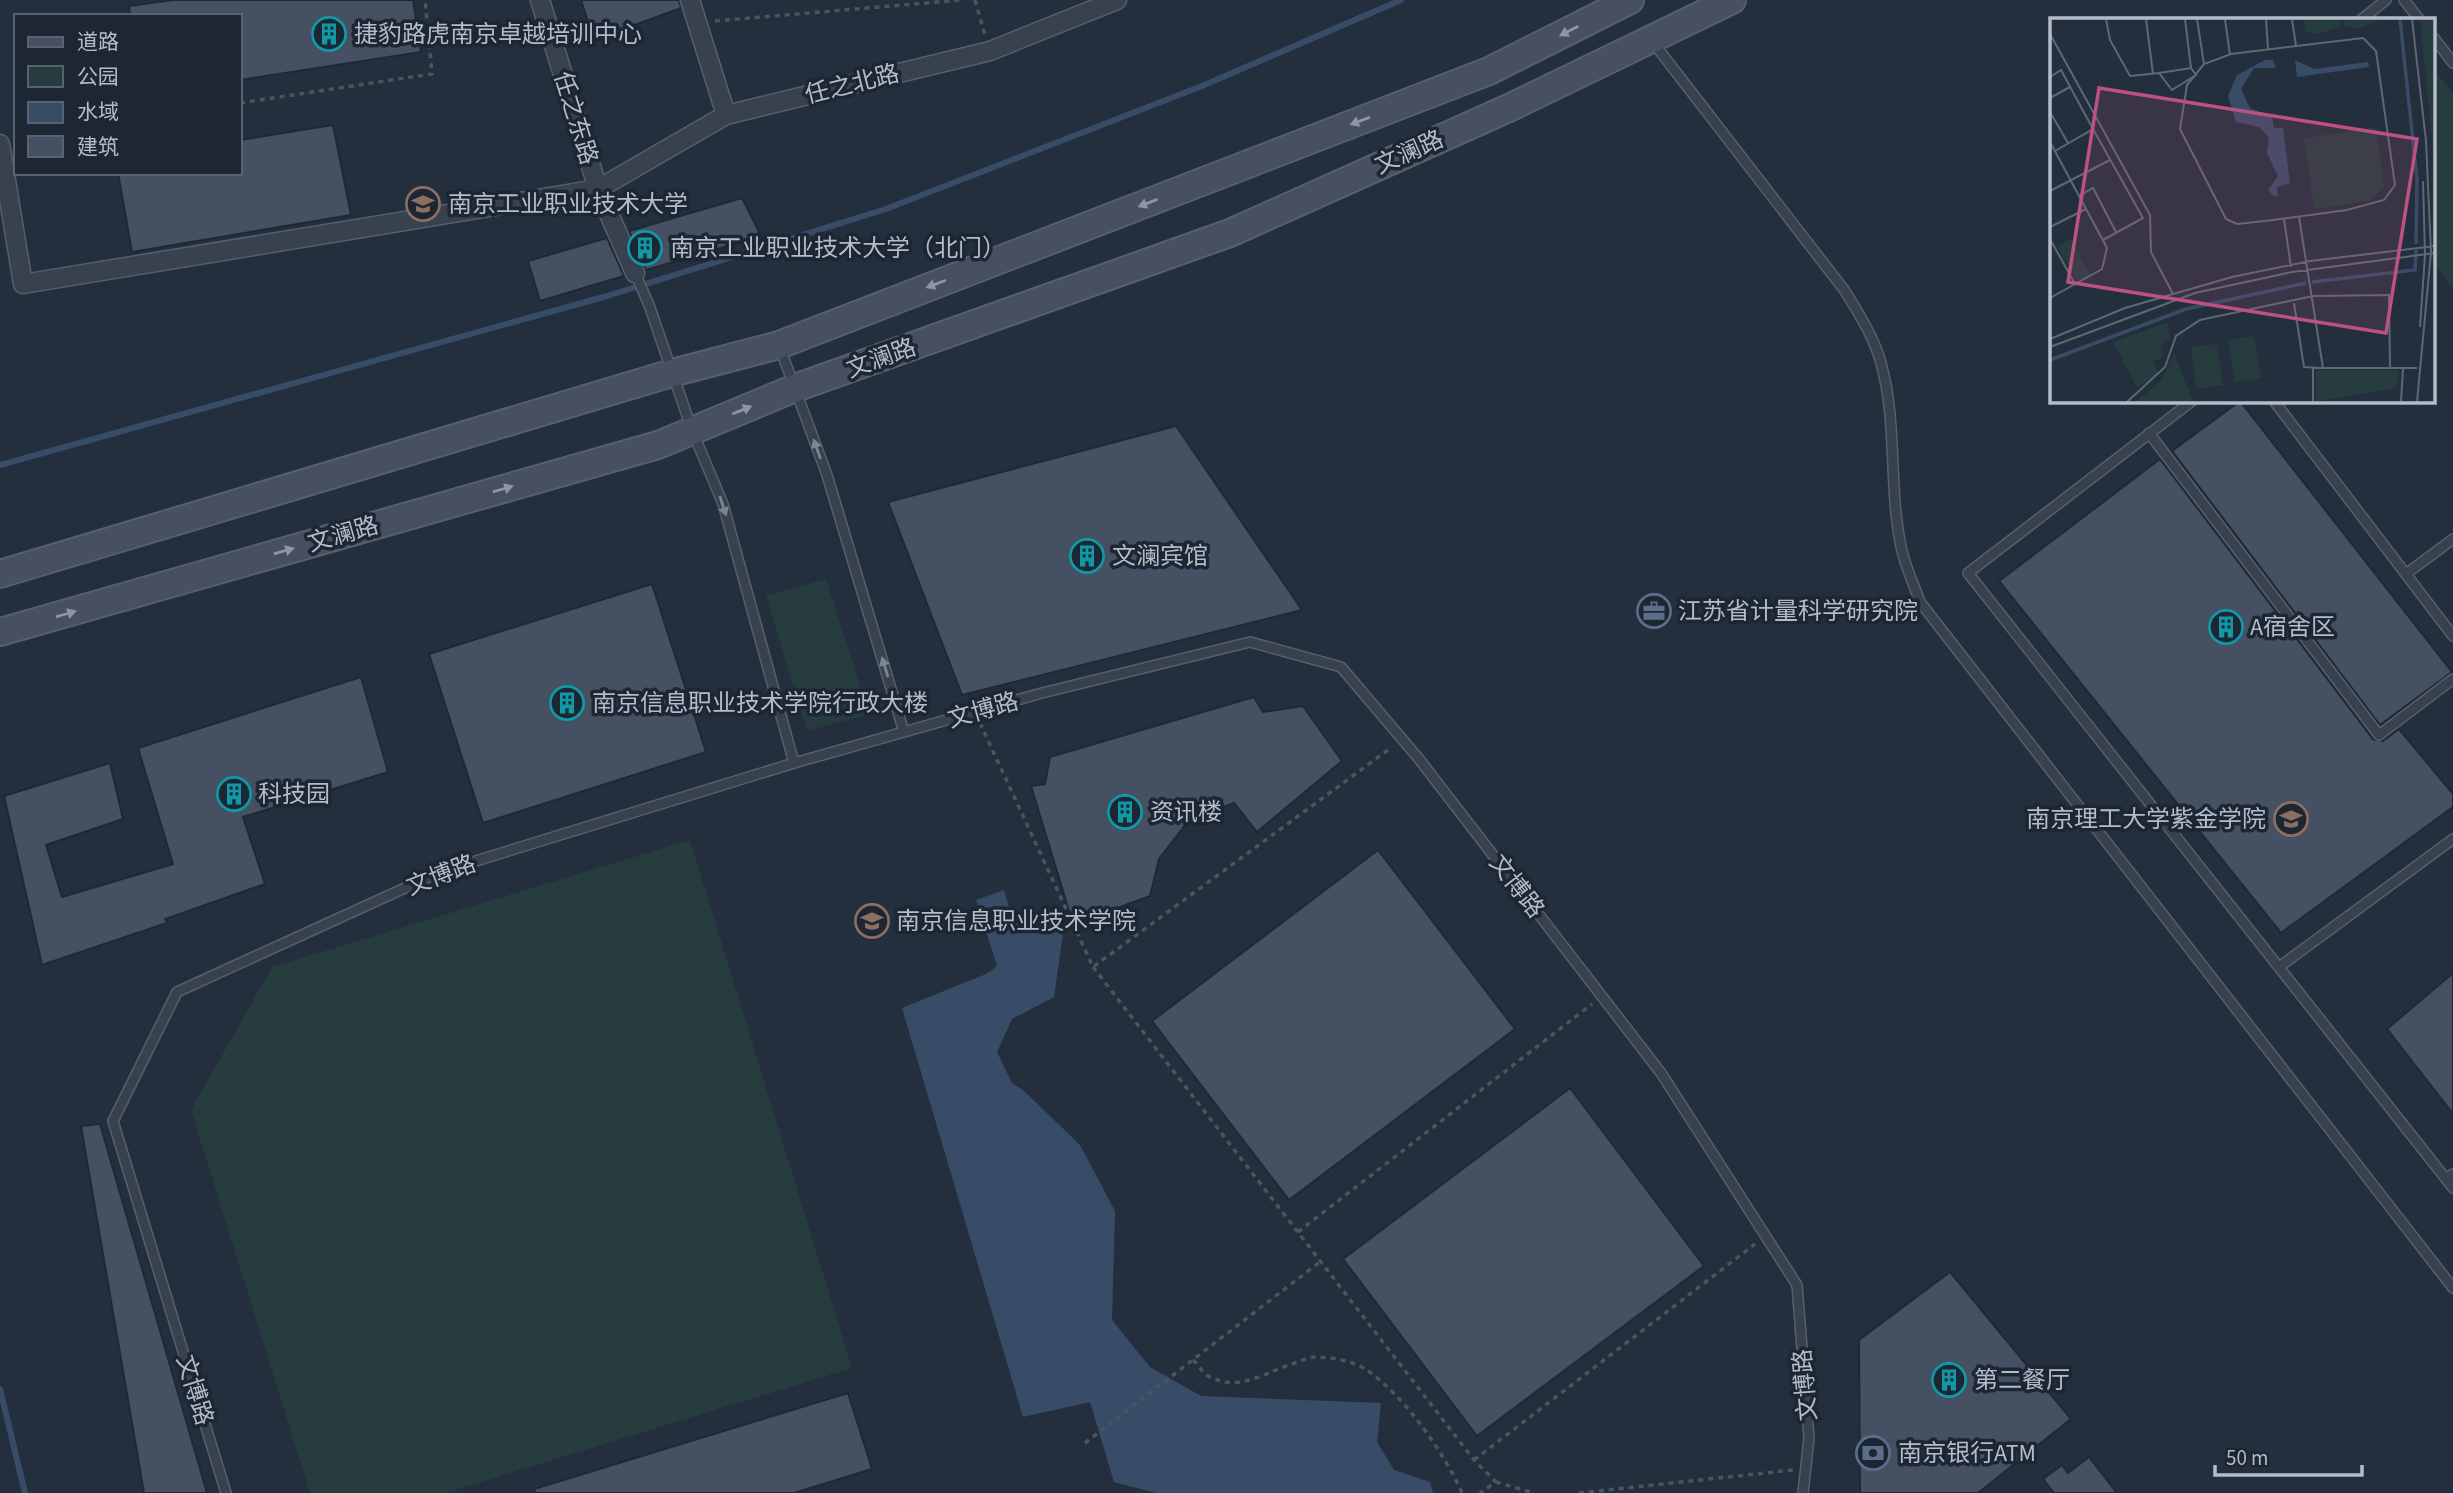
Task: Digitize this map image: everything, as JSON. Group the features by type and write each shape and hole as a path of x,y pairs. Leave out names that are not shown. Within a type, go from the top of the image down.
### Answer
{"main road":[{"name":"文澜路","path":"0,573 672,373 779,345 1489,71 1630,0"},
{"name":"文澜路","path":"0,632 658,445 795,388 1230,233 1511,107 1732,0"}],"street":[{"name":"任之东路","path":"540,0 598,189 635,273"},
{"path":"690,0 726,115"},
{"name":"任之北路","path":"598,189 726,115 990,51 1117,0"},
{"path":"0,144 23,284 598,189"}],"lane":[{"path":"2363,18 2386,0"},
{"path":"2404,0 2418,18"},
{"path":"1651,39 1845,291 1865,324 1881,363 1889,411 1902,551 1920,602 2453,1288"},
{"path":"2436,41 2453,63"},
{"path":"635,273 649,305 692,430 723,504 794,763"},
{"path":"779,345 827,475 904,732"},
{"path":"2191,402 1968,573 2279,967 2450,1176 2453,1188"},
{"path":"2275,402 2453,636"},
{"path":"2149,433 2379,735 2453,679"},
{"path":"2406,574 2453,539"},
{"name":"文博路","path":"226,1493 113,1121 177,992 440,872 794,763 1042,693 1250,642 1341,667 1402,739 1661,1073 1797,1285 1809,1438 1803,1493"},
{"path":"2279,967 2453,839"}],"path":[{"path":"242,103 432,74 425,0"},
{"path":"697,23 961,0"},
{"path":"975,0 990,51"},
{"path":"975,712 1093,967 1474,1460 1496,1482 1534,1493"},
{"path":"1093,967 1402,739"},
{"path":"1298,1231 1602,996"},
{"path":"1474,1460 1765,1236"},
{"path":"1085,1443 1321,1261"},
{"path":"1193,1360 1207,1375 1229,1382 1252,1381 1281,1367 1313,1357 1346,1360 1365,1369 1386,1386 1438,1447 1462,1493"},
{"path":"1579,1493 1806,1469"},
{"path":"1480,1493 1496,1482"}],"green space":[{"path":"2436,72 2453,94 2453,288 2436,266"},
{"path":"826,579 869,714 807,731 766,596"},
{"path":"690,840 852,1368 445,1493 310,1493 191,1110 272,967"}],"water":[{"path":"1004,890 1013,921 1043,911 1063,933 1054,997 1012,1019 997,1052 1012,1083 1024,1091 1080,1145 1115,1211 1112,1320 1150,1367 1201,1396 1381,1403 1377,1442 1394,1470 1430,1482 1433,1493 1156,1493 1114,1482 1090,1402 1023,1417 902,1008 986,974 997,966 976,900"}],"building":[{"name":"捷豹路虎南京卓越培训中心","path":"173,0 413,0 421,52 242,80 242,14 130,14 129,6"},
{"path":"581,0 679,0 681,8 594,40"},
{"path":"333,125 351,215 132,252 118,175 242,175 242,140"},
{"path":"742,198 761,236 646,270 629,231"},
{"path":"607,238 624,276 540,301 528,261"},
{"path":"2241,402 2452,672 2380,725 2172,451"},
{"name":"文澜宾馆","path":"1176,426 1302,610 962,695 888,502"},
{"name":"A宿舍区","path":"2160,459 2373,739 2383,741 2399,729 2453,794 2453,807 2281,933 1999,581"},
{"name":"南京信息职业技术学院行政大楼","path":"652,584 706,752 483,823 429,654"},
{"name":"科技园","path":"361,677 388,772 243,817 265,884 165,919 167,923 42,965 4,796 110,763 123,819 46,845 62,897 173,864 138,748"},
{"name":"资讯楼","path":"1254,697 1263,712 1303,706 1342,761 1257,832 1234,803 1189,820 1159,859 1150,896 1073,924 1031,786 1045,784 1050,757"},
{"path":"1378,850 1515,1029 1289,1200 1152,1021"},
{"path":"2453,973 2453,1114 2387,1029"},
{"path":"1570,1088 1704,1266 1477,1436 1343,1259"},
{"path":"100,1124 207,1493 144,1493 81,1126"},
{"name":"第二餐厅","path":"1950,1272 2071,1419 1978,1493 1860,1493 1859,1340"},
{"path":"848,1393 872,1469 794,1493 535,1493 534,1489"},
{"path":"2089,1457 2117,1493 2054,1493 2043,1479 2062,1465 2068,1473"}],"waterway":[{"path":"0,465 607,296 886,209 1202,86 1401,0"},
{"path":"0,1389 25,1493"}],"place":[{"name":"捷豹路虎南京卓越培训中心","path":"329,34"},
{"name":"南京工业职业技术大学","path":"423,204"},
{"name":"南京工业职业技术大学（北门）","path":"645,248"},
{"name":"文澜宾馆","path":"1087,556"},
{"name":"江苏省计量科学研究院","path":"1654,611"},
{"name":"A宿舍区","path":"2226,627"},
{"name":"南京信息职业技术学院行政大楼","path":"567,703"},
{"name":"科技园","path":"234,794"},
{"name":"资讯楼","path":"1125,812"},
{"name":"南京理工大学紫金学院","path":"2291,819"},
{"name":"南京信息职业技术学院","path":"872,921"},
{"name":"第二餐厅","path":"1949,1380"},
{"name":"南京银行ATM","path":"1873,1453"}]}
